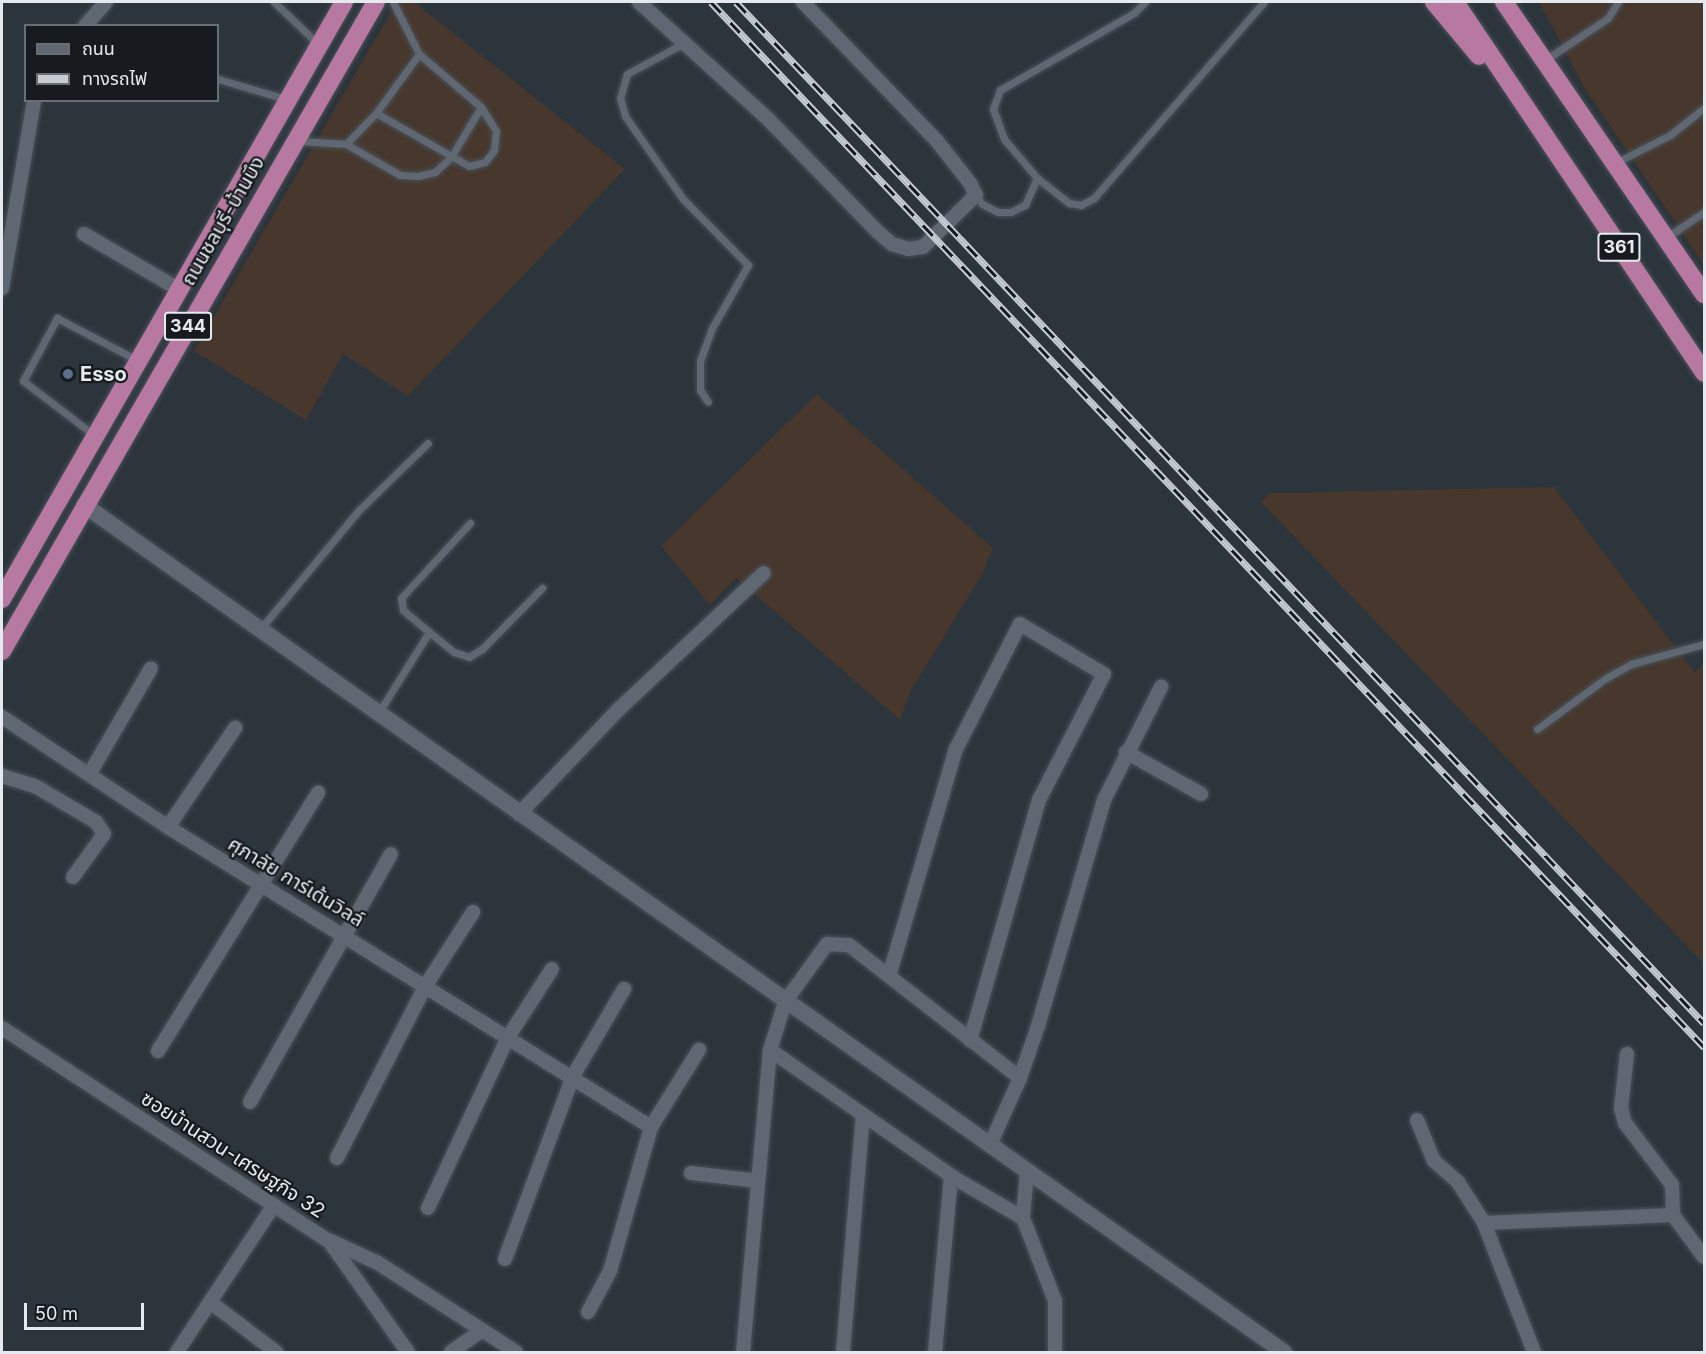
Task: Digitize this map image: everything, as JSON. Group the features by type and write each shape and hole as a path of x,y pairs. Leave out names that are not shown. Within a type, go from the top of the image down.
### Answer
{"highway":[{"name":"ถนนชลบุรี-บ้านบึง","path":"2,599 344,2"},
{"name":"ถนนชลบุรี-บ้านบึง","path":"2,651 84,505 376,2"},
{"name":"361","path":"1434,2 1534,122"},
{"name":"361","path":"1455,2 1704,373"},
{"name":"361","path":"1504,2 1704,294"},
{"name":"361","path":"1519,2 1566,91"}],"street":[{"path":"87,24 106,2"},
{"path":"639,2 769,120 892,244 908,249 923,247 975,195 937,141 803,2"},
{"path":"2,288 34,102"},
{"path":"84,234 180,290"},
{"path":"84,505 1284,1353"},
{"path":"519,814 620,708 764,573"},
{"path":"889,976 956,749 1020,624 1104,674 1039,800 970,1040"},
{"path":"90,773 151,668"},
{"path":"990,1145 1020,1078 1104,800 1161,687"},
{"name":"ศุภาลัย การ์เด้นวิลล์","path":"2,717 90,773 168,827 426,985 507,1039 573,1076 651,1127"},
{"path":"168,827 235,728"},
{"path":"1126,753 1201,794"},
{"path":"2,776 65,802 100,828 104,834 97,847 73,877"},
{"path":"158,1051 318,793"},
{"path":"250,1102 391,854"},
{"path":"337,1158 426,985 473,912"},
{"path":"743,1353 770,1050 785,1002 827,944 849,945 1020,1078"},
{"path":"429,1208 507,1039 552,969"},
{"path":"505,1259 573,1076 624,989"},
{"name":"ซอยบ้านสวน-เศรษฐกิจ 32","path":"2,1028 329,1240 408,1353"},
{"path":"588,1312 616,1252 651,1127 699,1050"},
{"path":"770,1050 951,1176 1023,1218"},
{"path":"1627,1054 1621,1108 1624,1123 1672,1185 1673,1215 1704,1257"},
{"path":"843,1353 863,1115"},
{"path":"1418,1120 1434,1161 1458,1182 1484,1223 1534,1353"},
{"path":"1027,1172 1023,1218 1055,1301 1055,1353"},
{"path":"692,1173 758,1181"},
{"path":"935,1353 951,1176"},
{"path":"177,1353 274,1205"},
{"path":"1484,1223 1673,1215"},
{"path":"329,1240 378,1263 516,1353"},
{"path":"210,1302 276,1353"},
{"path":"451,1353 482,1330"}],"lane":[{"path":"274,2 284,15 319,45"},
{"path":"376,113 469,166 485,162 494,150 496,131 481,107 418,54 393,2"},
{"path":"1145,2 1134,13 1000,90 993,109 1004,139 1037,178 1069,203 1081,205 1094,198 1264,2"},
{"path":"1548,58 1608,18 1618,2"},
{"path":"684,43 627,74 620,98 625,116 683,199 748,265 711,328 700,361 700,390 708,402"},
{"path":"346,144 376,113 418,54"},
{"path":"219,79 288,100"},
{"path":"295,141 346,144 400,175 435,172 452,157 481,107"},
{"path":"1615,163 1670,135 1704,108"},
{"path":"975,195 982,204 998,212 1011,212 1025,205 1037,178"},
{"path":"1666,238 1704,212"},
{"path":"96,436 23,381 57,318 139,361"},
{"path":"260,630 359,510 428,442"},
{"path":"470,522 401,598 404,610 454,652 469,657 482,649 543,588"},
{"path":"378,714 429,632"},
{"path":"1537,729 1606,678 1631,664 1704,644"}],"shaded area":[{"path":"397,2 414,2 625,169 408,396 343,354 306,420 194,351"},
{"path":"1539,2 1704,2 1704,265 1585,89"},
{"path":"817,394 993,548 983,573 911,690 900,720 736,578 710,605 661,546"},
{"path":"1554,487 1695,673 1704,663 1704,964 1261,502 1270,493"}],"railway":[{"path":"711,2 1704,1047"},
{"path":"736,2 1704,1023"}],"place":[{"name":"Esso","path":"68,374"}]}
